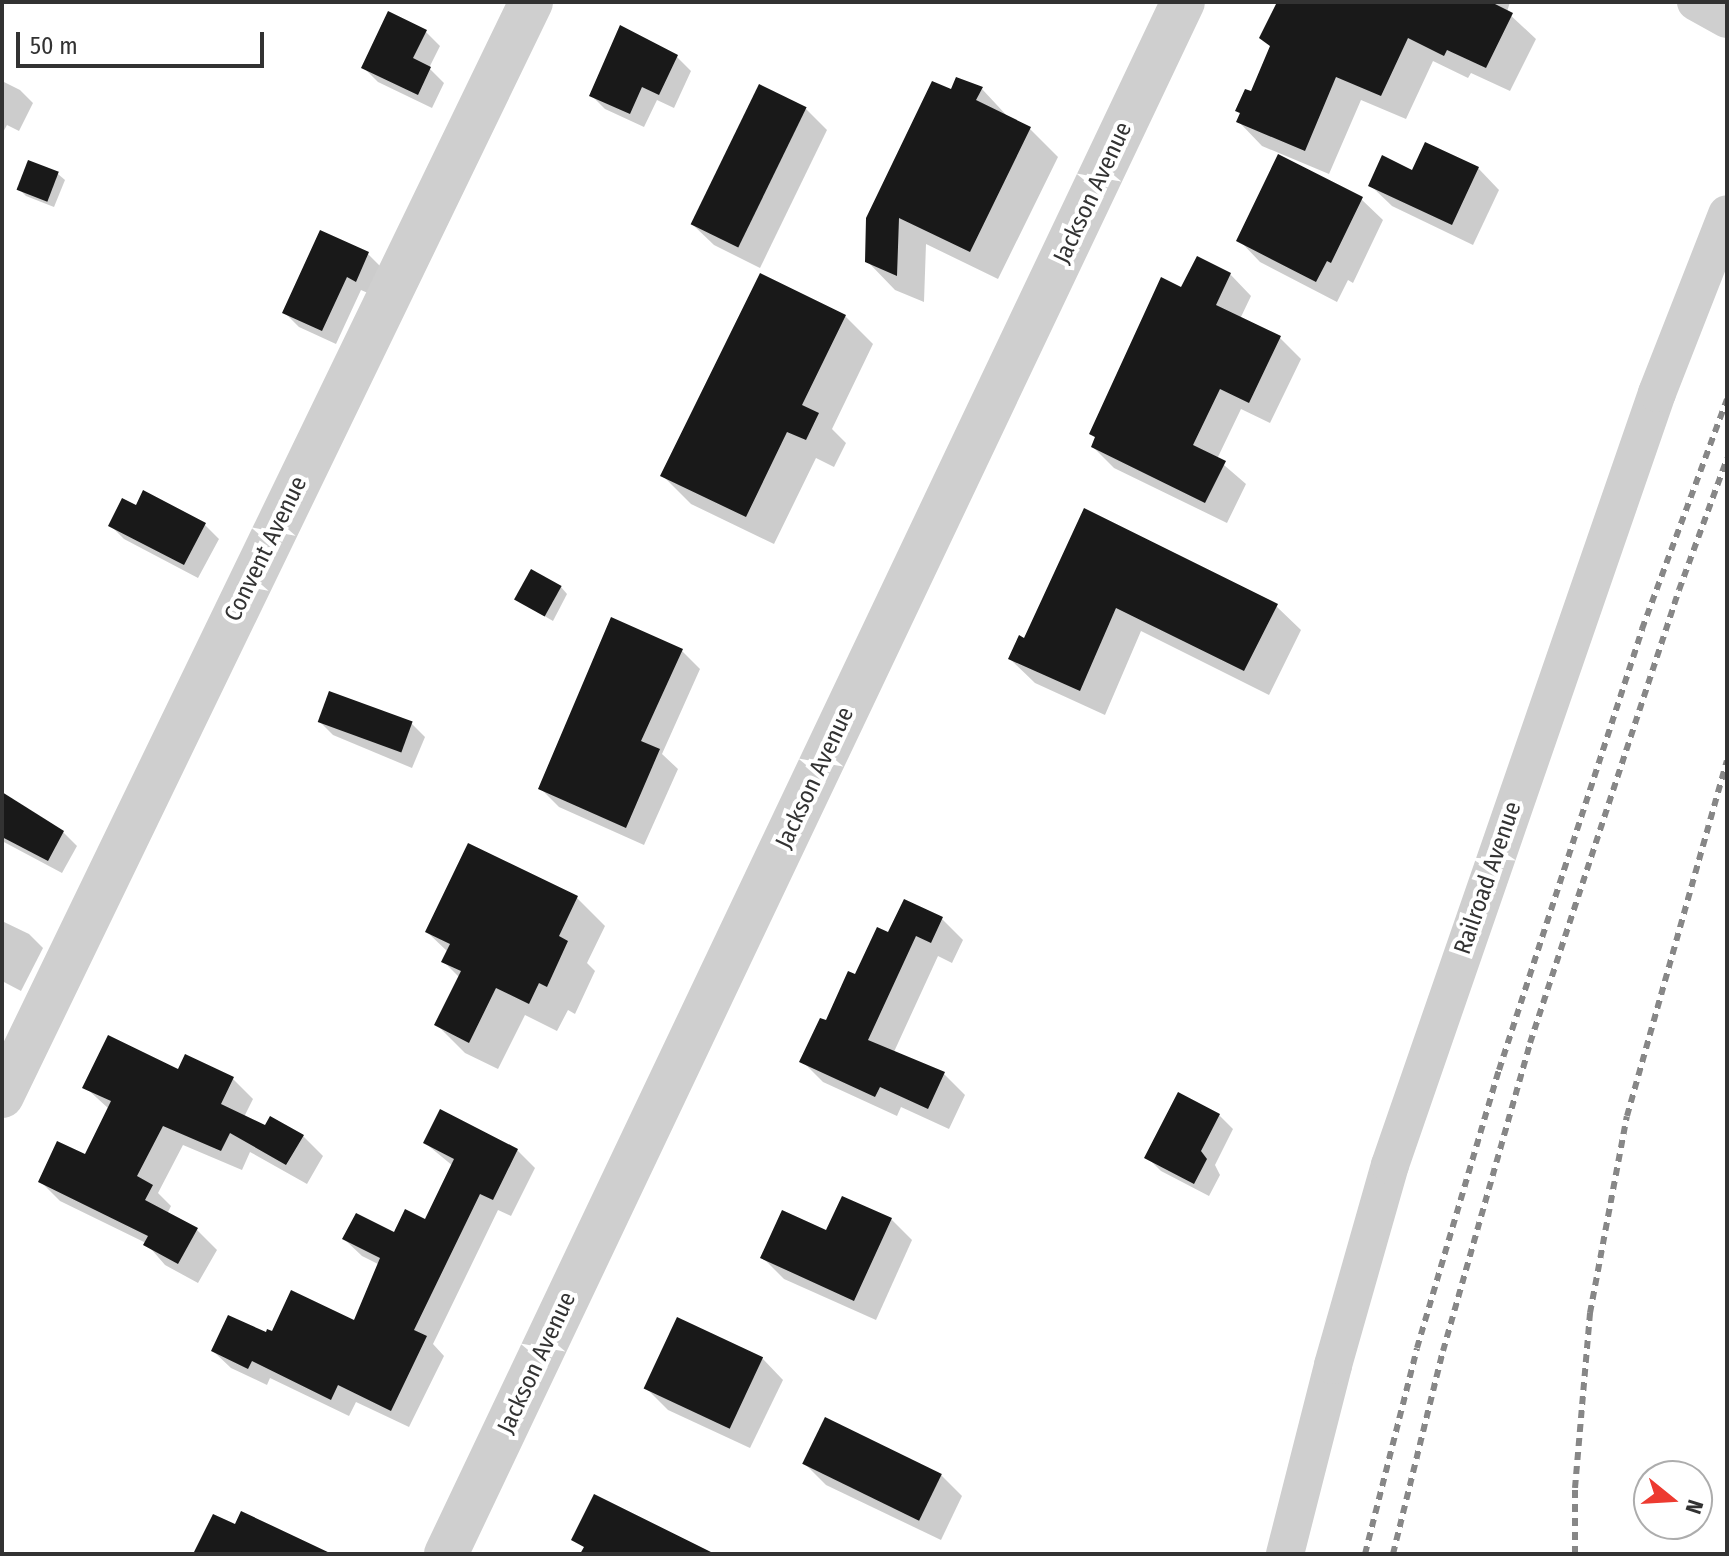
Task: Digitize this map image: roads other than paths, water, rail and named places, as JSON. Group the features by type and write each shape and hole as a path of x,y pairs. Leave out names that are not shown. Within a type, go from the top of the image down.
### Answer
{"street":[{"name":"Convent Avenue","path":"2,1096 531,2"},
{"name":"Jackson Avenue","path":"446,1554 1183,2"},
{"path":"1696,2 1727,19"},
{"name":"Railroad Avenue","path":"1285,1554 1333,1365 1390,1165 1657,393 1727,214"}],"railway":[{"path":"1365,1554 1417,1348 1499,1070 1642,629 1727,399"},
{"path":"1393,1554 1443,1351 1530,1043 1679,590 1727,459"},
{"path":"1575,1554 1575,1488 1590,1313 1627,1116 1727,761"}]}
